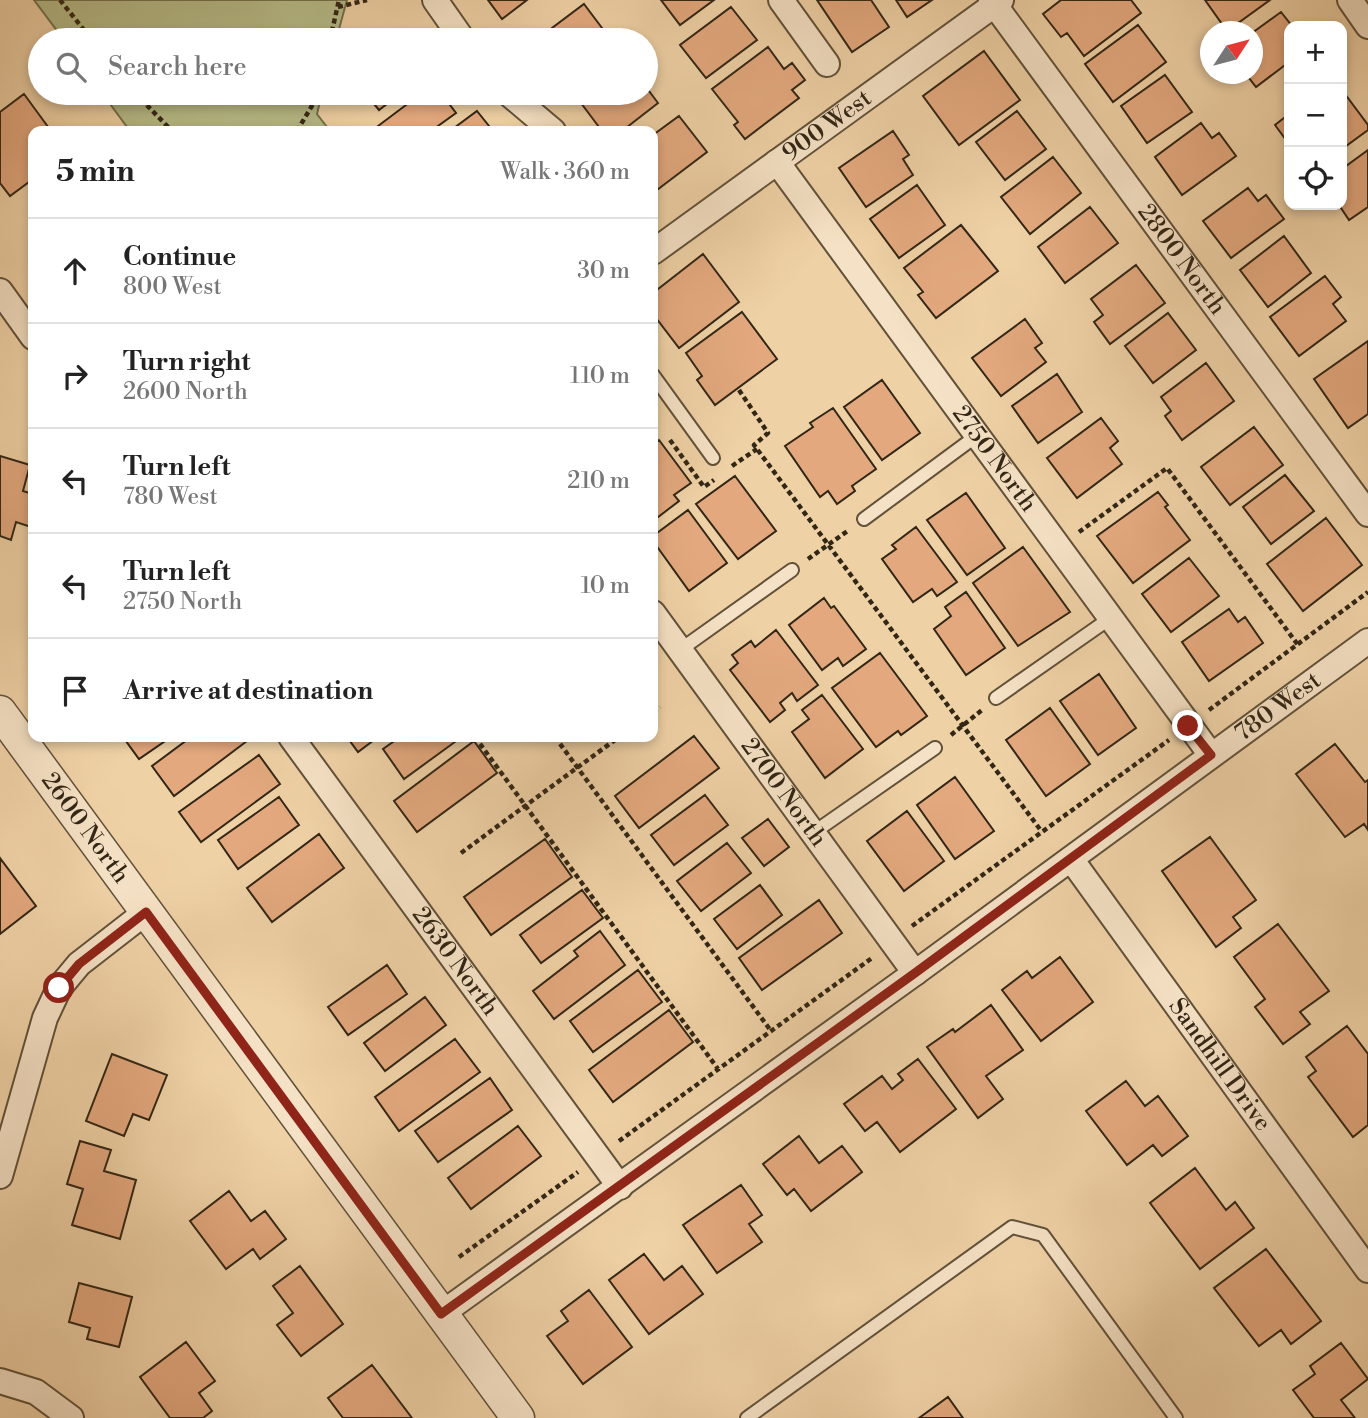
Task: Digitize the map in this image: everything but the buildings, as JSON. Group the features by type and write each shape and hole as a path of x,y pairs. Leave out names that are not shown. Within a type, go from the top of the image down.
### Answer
{"street":[{"path":"435,0 455,28"},
{"path":"781,0 827,64"},
{"path":"1350,0 1368,26"},
{"name":"900 West","path":"658,248 995,2"},
{"name":"2800 North","path":"995,2 1368,514"},
{"path":"522,105 547,126"},
{"name":"2750 North","path":"777,162 975,437 1211,755"},
{"path":"0,291 28,330"},
{"name":"2700 North","path":"658,620 915,973"},
{"name":"780 West","path":"441,1314 915,973 1211,755 1365,650"},
{"name":"2600 North","path":"0,712 517,1418"},
{"name":"2630 North","path":"294,742 620,1187"},
{"name":"Sandhill Drive","path":"1071,859 1368,1270"},
{"path":"0,1176 45,1018 59,988 79,964 146,912"},
{"path":"0,1381 36,1392 71,1418"}],"lane":[{"path":"658,382 713,458"},
{"path":"864,519 975,437"},
{"path":"680,650 792,570"},
{"path":"996,698 1109,619"},
{"path":"813,833 935,748"},
{"path":"747,1418 1012,1227 1043,1235 1176,1418"}],"path":[{"path":"60,0 82,28"},
{"path":"333,28 339,0"},
{"path":"338,7 368,0"},
{"path":"147,105 167,126"},
{"path":"300,126 312,105"},
{"path":"739,390 768,433 754,444 1042,832"},
{"path":"1077,533 1167,468 1297,645"},
{"path":"792,570 864,519"},
{"path":"1213,707 1368,592"},
{"path":"935,748 996,698"},
{"path":"479,742 718,1069"},
{"path":"559,742 771,1031"},
{"path":"461,853 612,742"},
{"path":"918,921 1162,745"},
{"path":"621,1139 866,962"},
{"path":"459,1257 573,1177"}],"green space":[{"path":"34,0 347,0 339,28 55,28"},
{"path":"111,105 319,105 317,114 326,126 126,126"}],"route":[{"path":"59,988 79,964 146,912 441,1314 915,973 1211,755 1188,726"}]}
